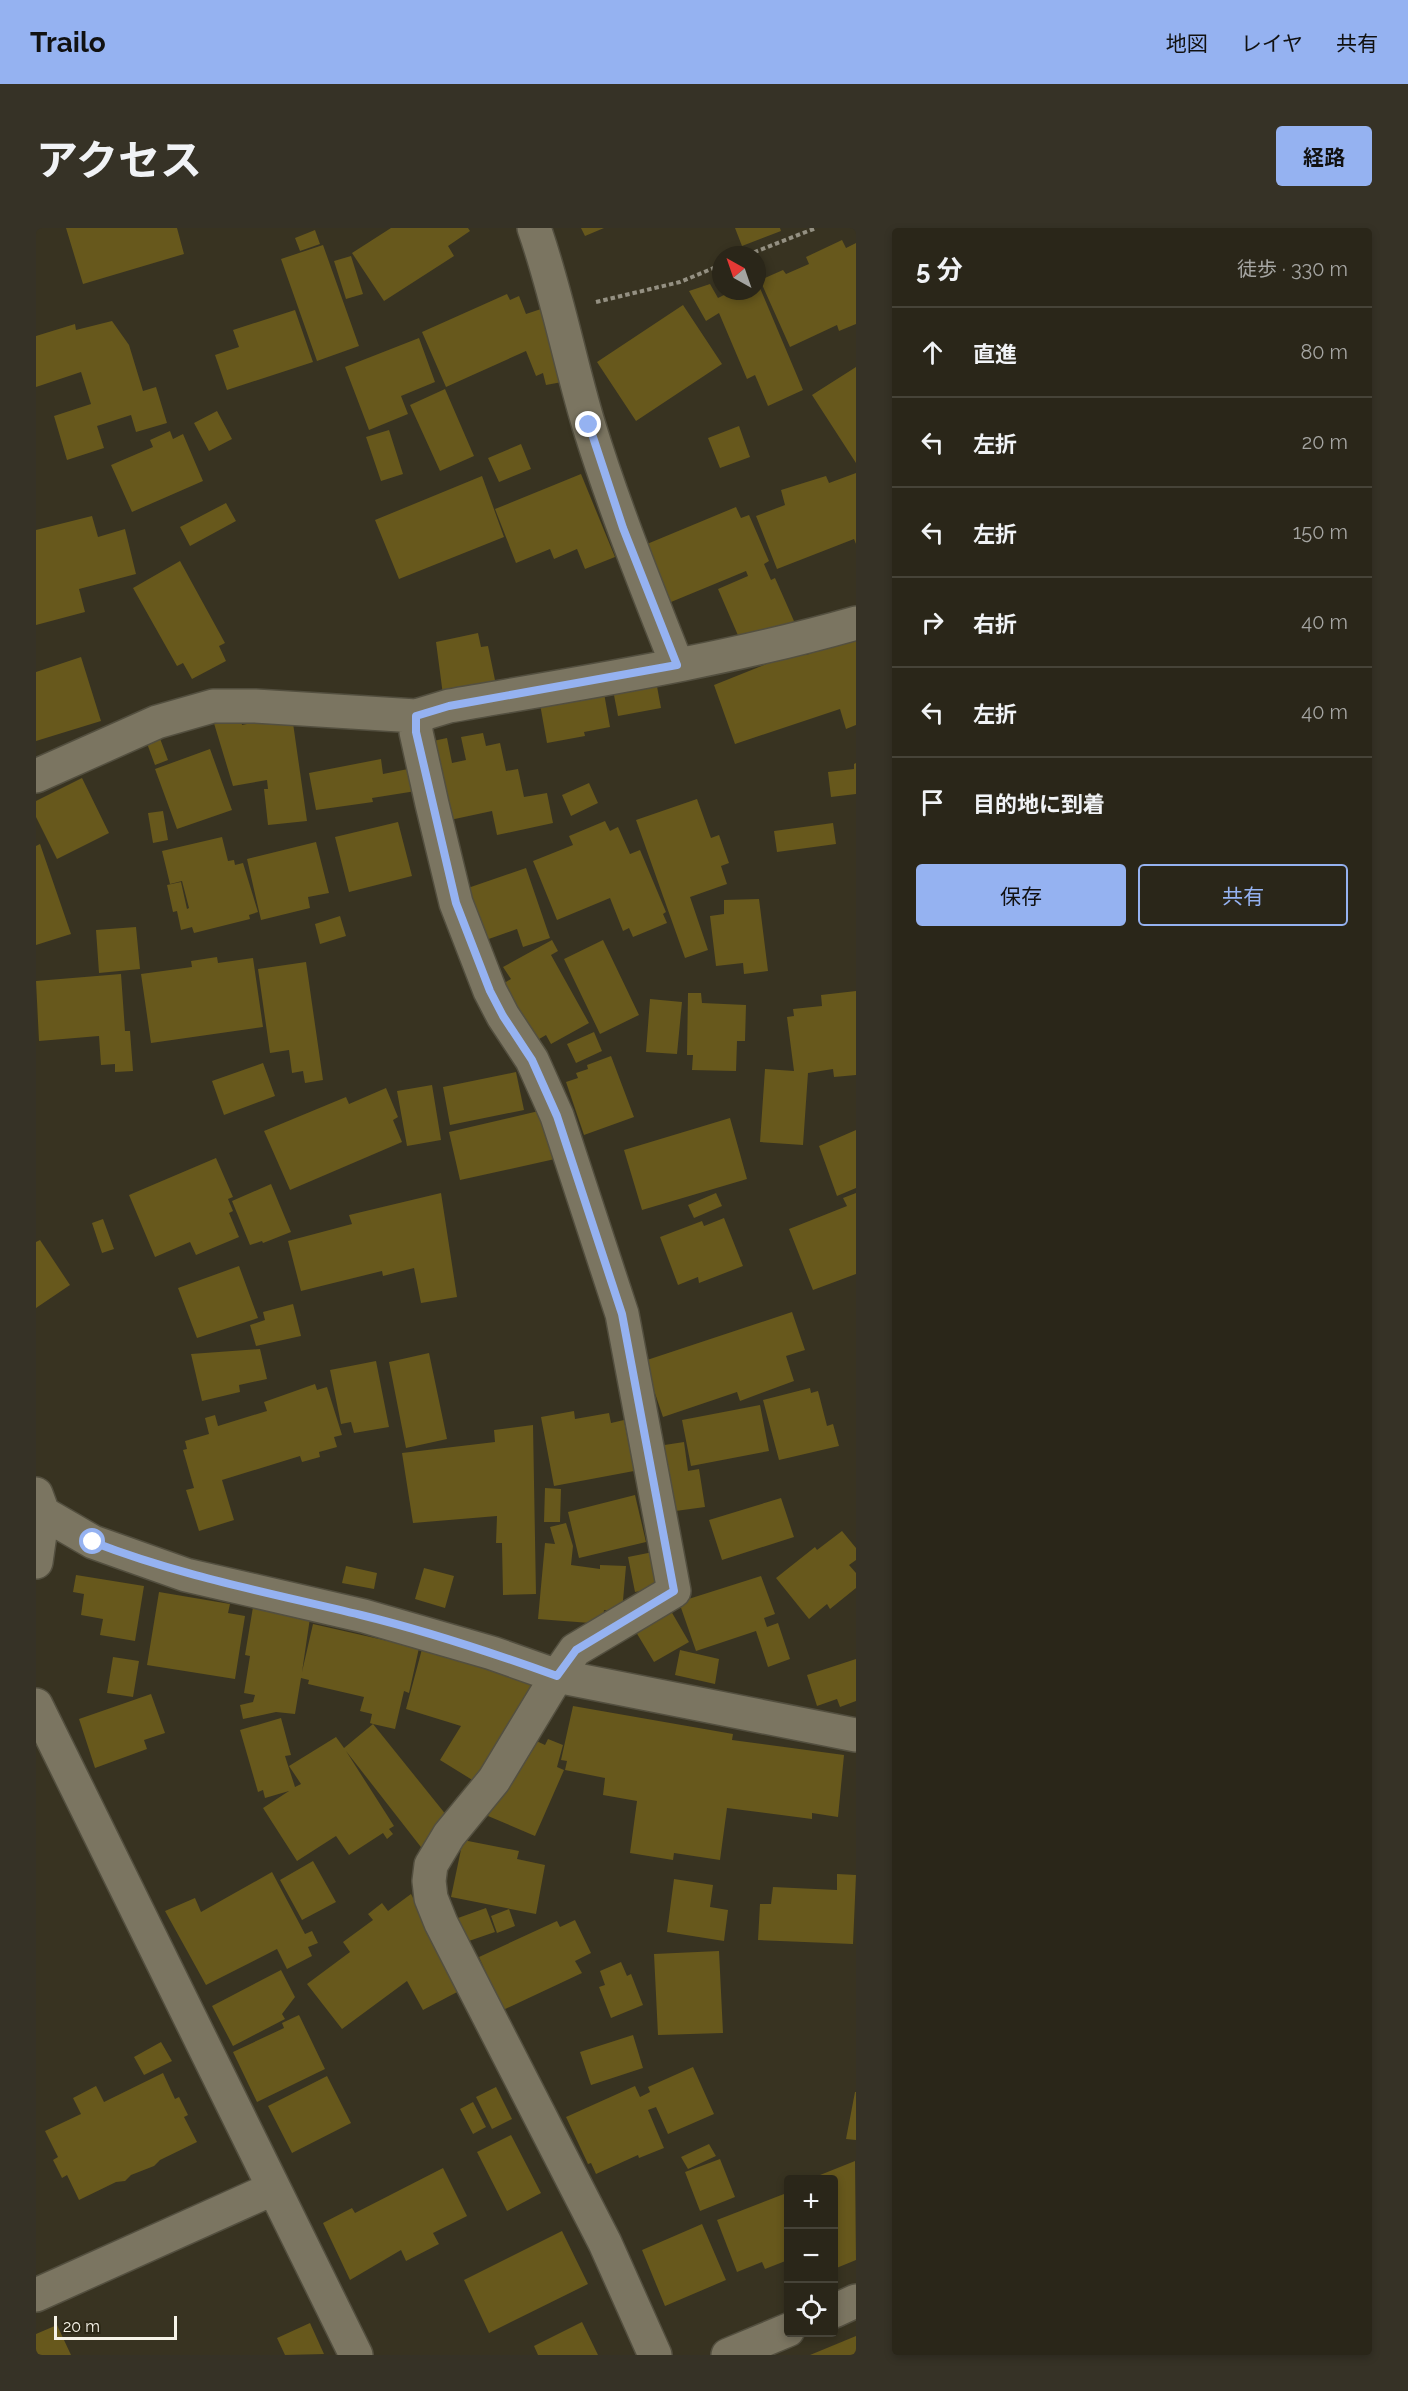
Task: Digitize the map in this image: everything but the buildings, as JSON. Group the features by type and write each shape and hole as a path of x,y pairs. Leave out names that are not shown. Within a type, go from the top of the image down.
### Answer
{"street":[{"path":"534,228 560,310 589,425 623,528 677,665"},
{"path":"36,776 157,722 213,706 255,706 416,716 449,706 677,665 809,636 856,623"},
{"path":"416,716 416,732 429,794 456,903 490,991 503,1016 532,1060 557,1116 622,1314 674,1591 576,1650 557,1676 494,1780 440,1848 431,1865 429,1881 431,1898 441,1923 605,2243 655,2355"},
{"path":"39,1504 93,1542 186,1575 364,1616 492,1653 557,1676 856,1735"},
{"path":"36,1562 39,1504"},
{"path":"36,1705 272,2189 356,2355"},
{"path":"36,2295 272,2189"},
{"path":"838,2309 856,2301"},
{"path":"728,2355 784,2332"}],"path":[{"path":"766,248 816,228"},
{"path":"560,310 680,282 712,269"}],"route":[{"path":"93,1542 186,1575 364,1616 492,1653 557,1676 576,1650 674,1591 622,1314 594,1224 546,1089 532,1060 503,1016 474,954 456,903 416,732 416,716 449,706 677,665 623,528 589,425"}]}
